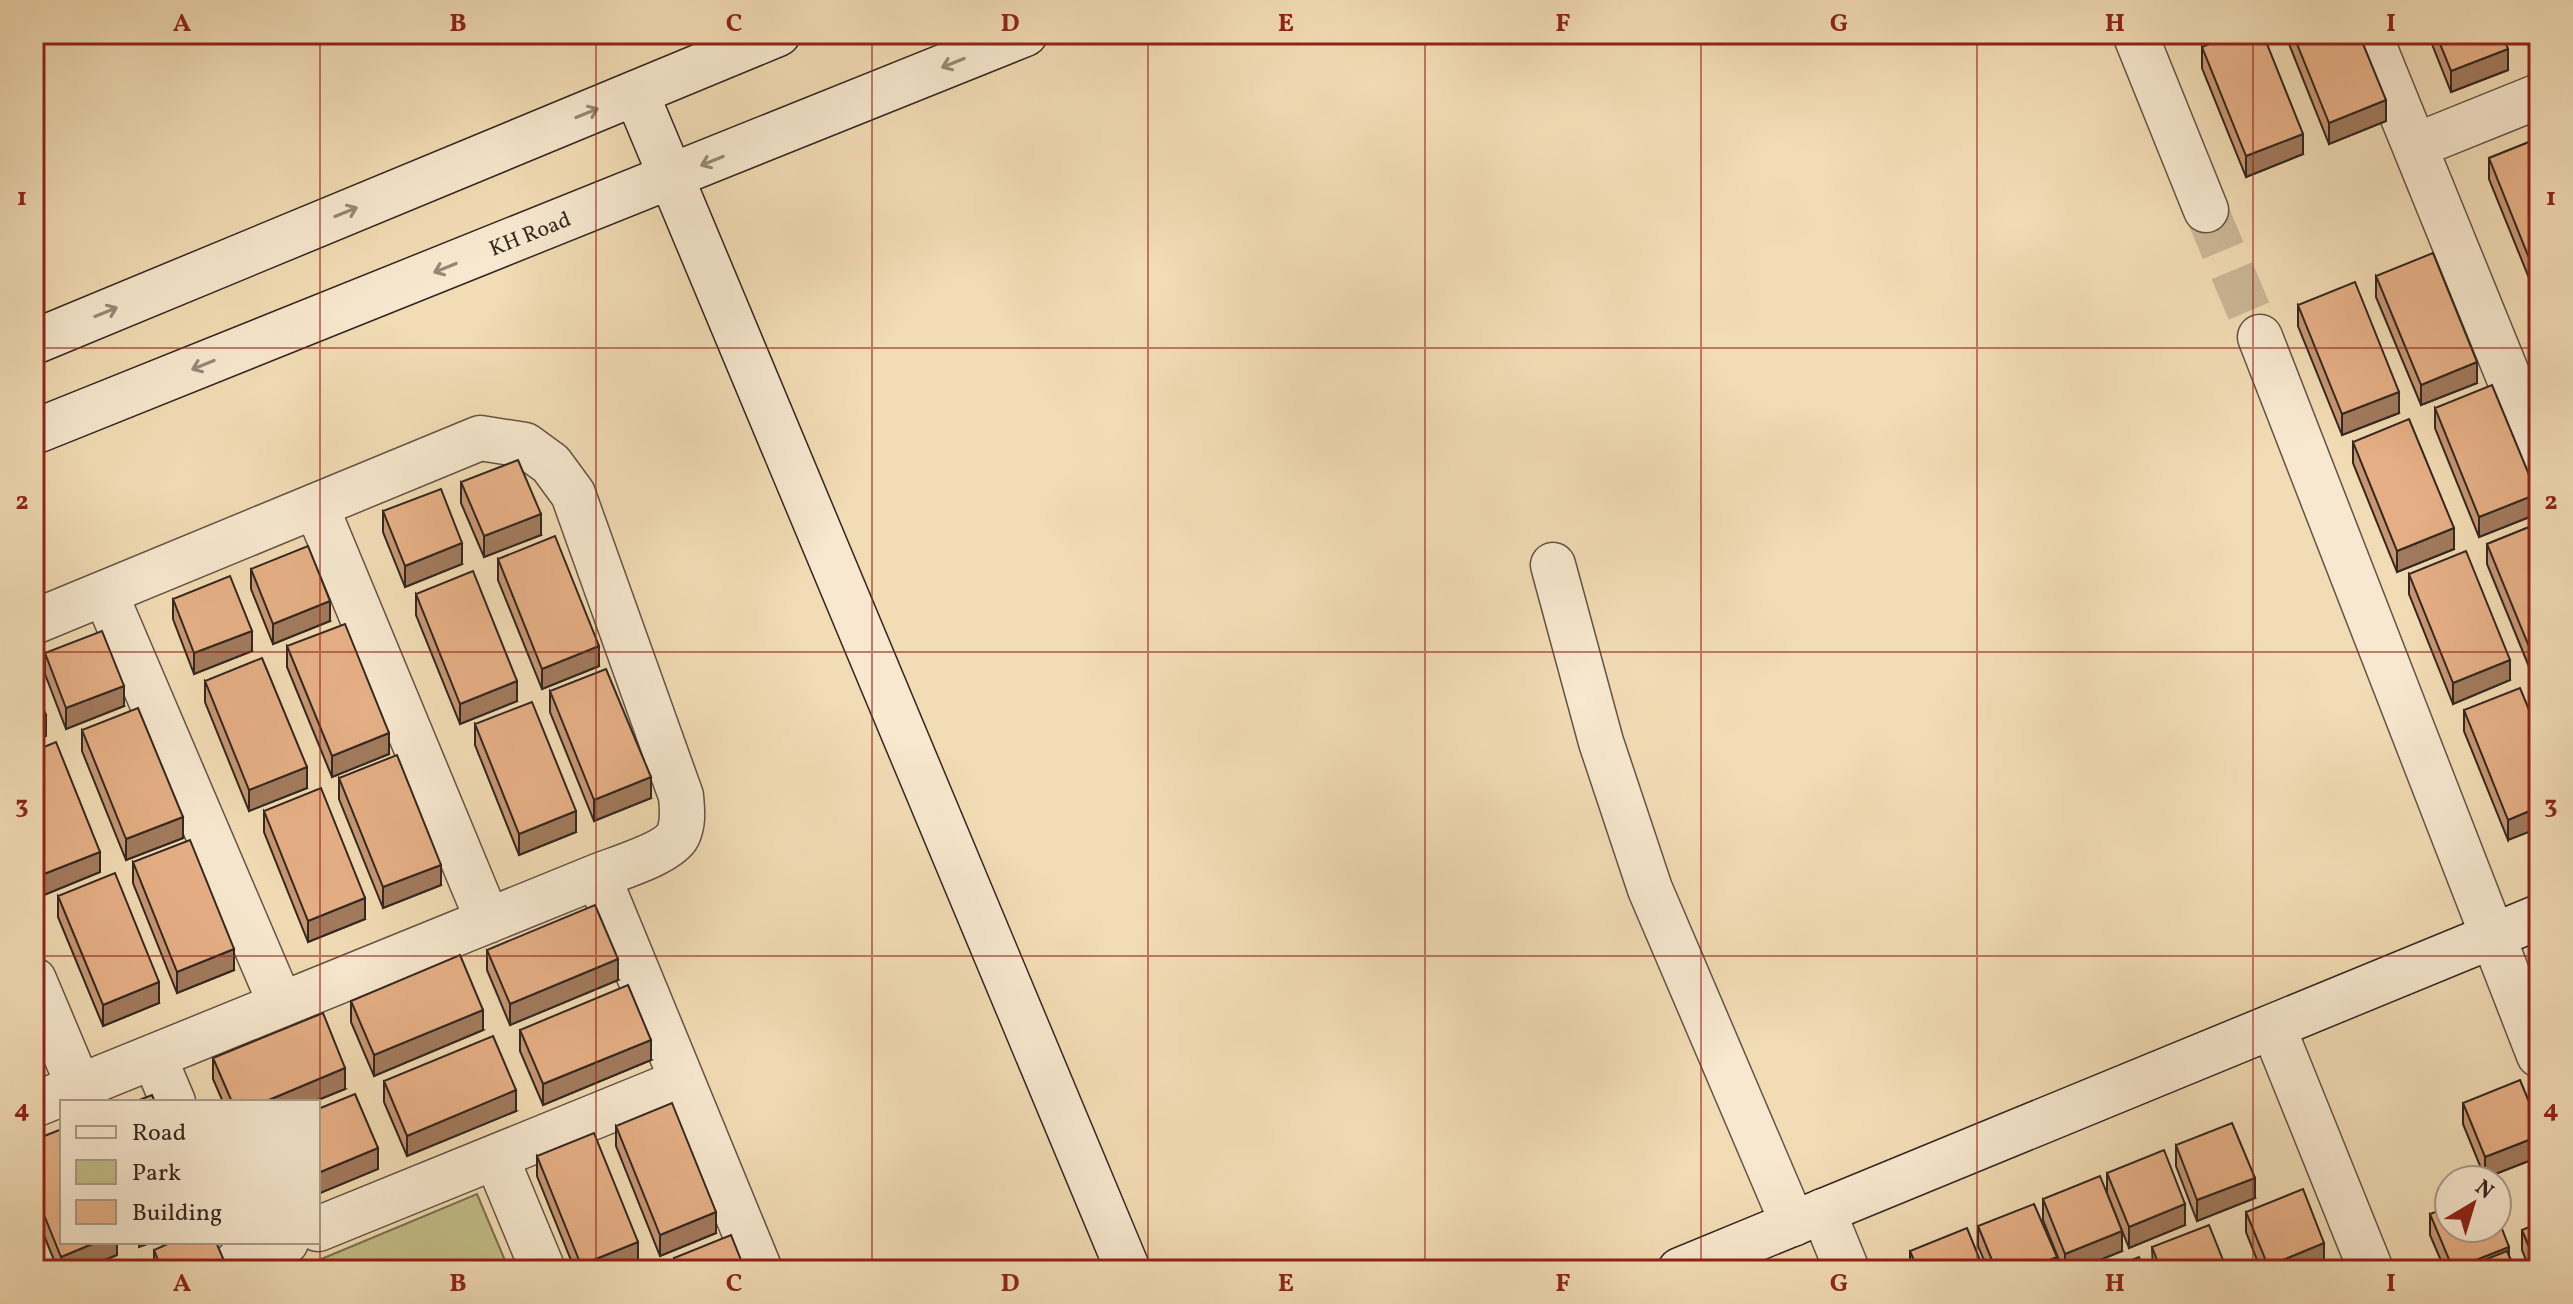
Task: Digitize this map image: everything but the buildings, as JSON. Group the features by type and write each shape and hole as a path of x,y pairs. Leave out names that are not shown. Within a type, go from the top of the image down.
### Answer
{"street":[{"path":"34,342 778,34"},
{"name":"KH Road","path":"34,432 1025,34"},
{"path":"2135,34 2206,210"},
{"path":"2369,34 2539,452"},
{"path":"636,93 1128,1270"},
{"path":"2415,146 2539,96"},
{"path":"2260,337 2539,1055"},
{"path":"34,622 480,438 525,445 551,464 573,494 681,796 683,819 677,838 658,851 34,1105"},
{"path":"316,506 488,921"},
{"path":"1553,565 1601,742 1650,889 1808,1217 1847,1270"},
{"path":"105,593 281,1005"},
{"path":"598,876 760,1270"},
{"path":"1680,1270 2539,917"},
{"path":"34,980 79,1087"},
{"path":"2273,1027 2367,1269"},
{"path":"154,1057 172,1100"},
{"path":"320,1228 682,1081"},
{"path":"496,1157 543,1270"},
{"path":"237,1258 280,1244"}],"green space":[{"path":"477,1194 509,1270 295,1270"}],"tunnel":[{"path":"2206,210 2260,337"}]}
